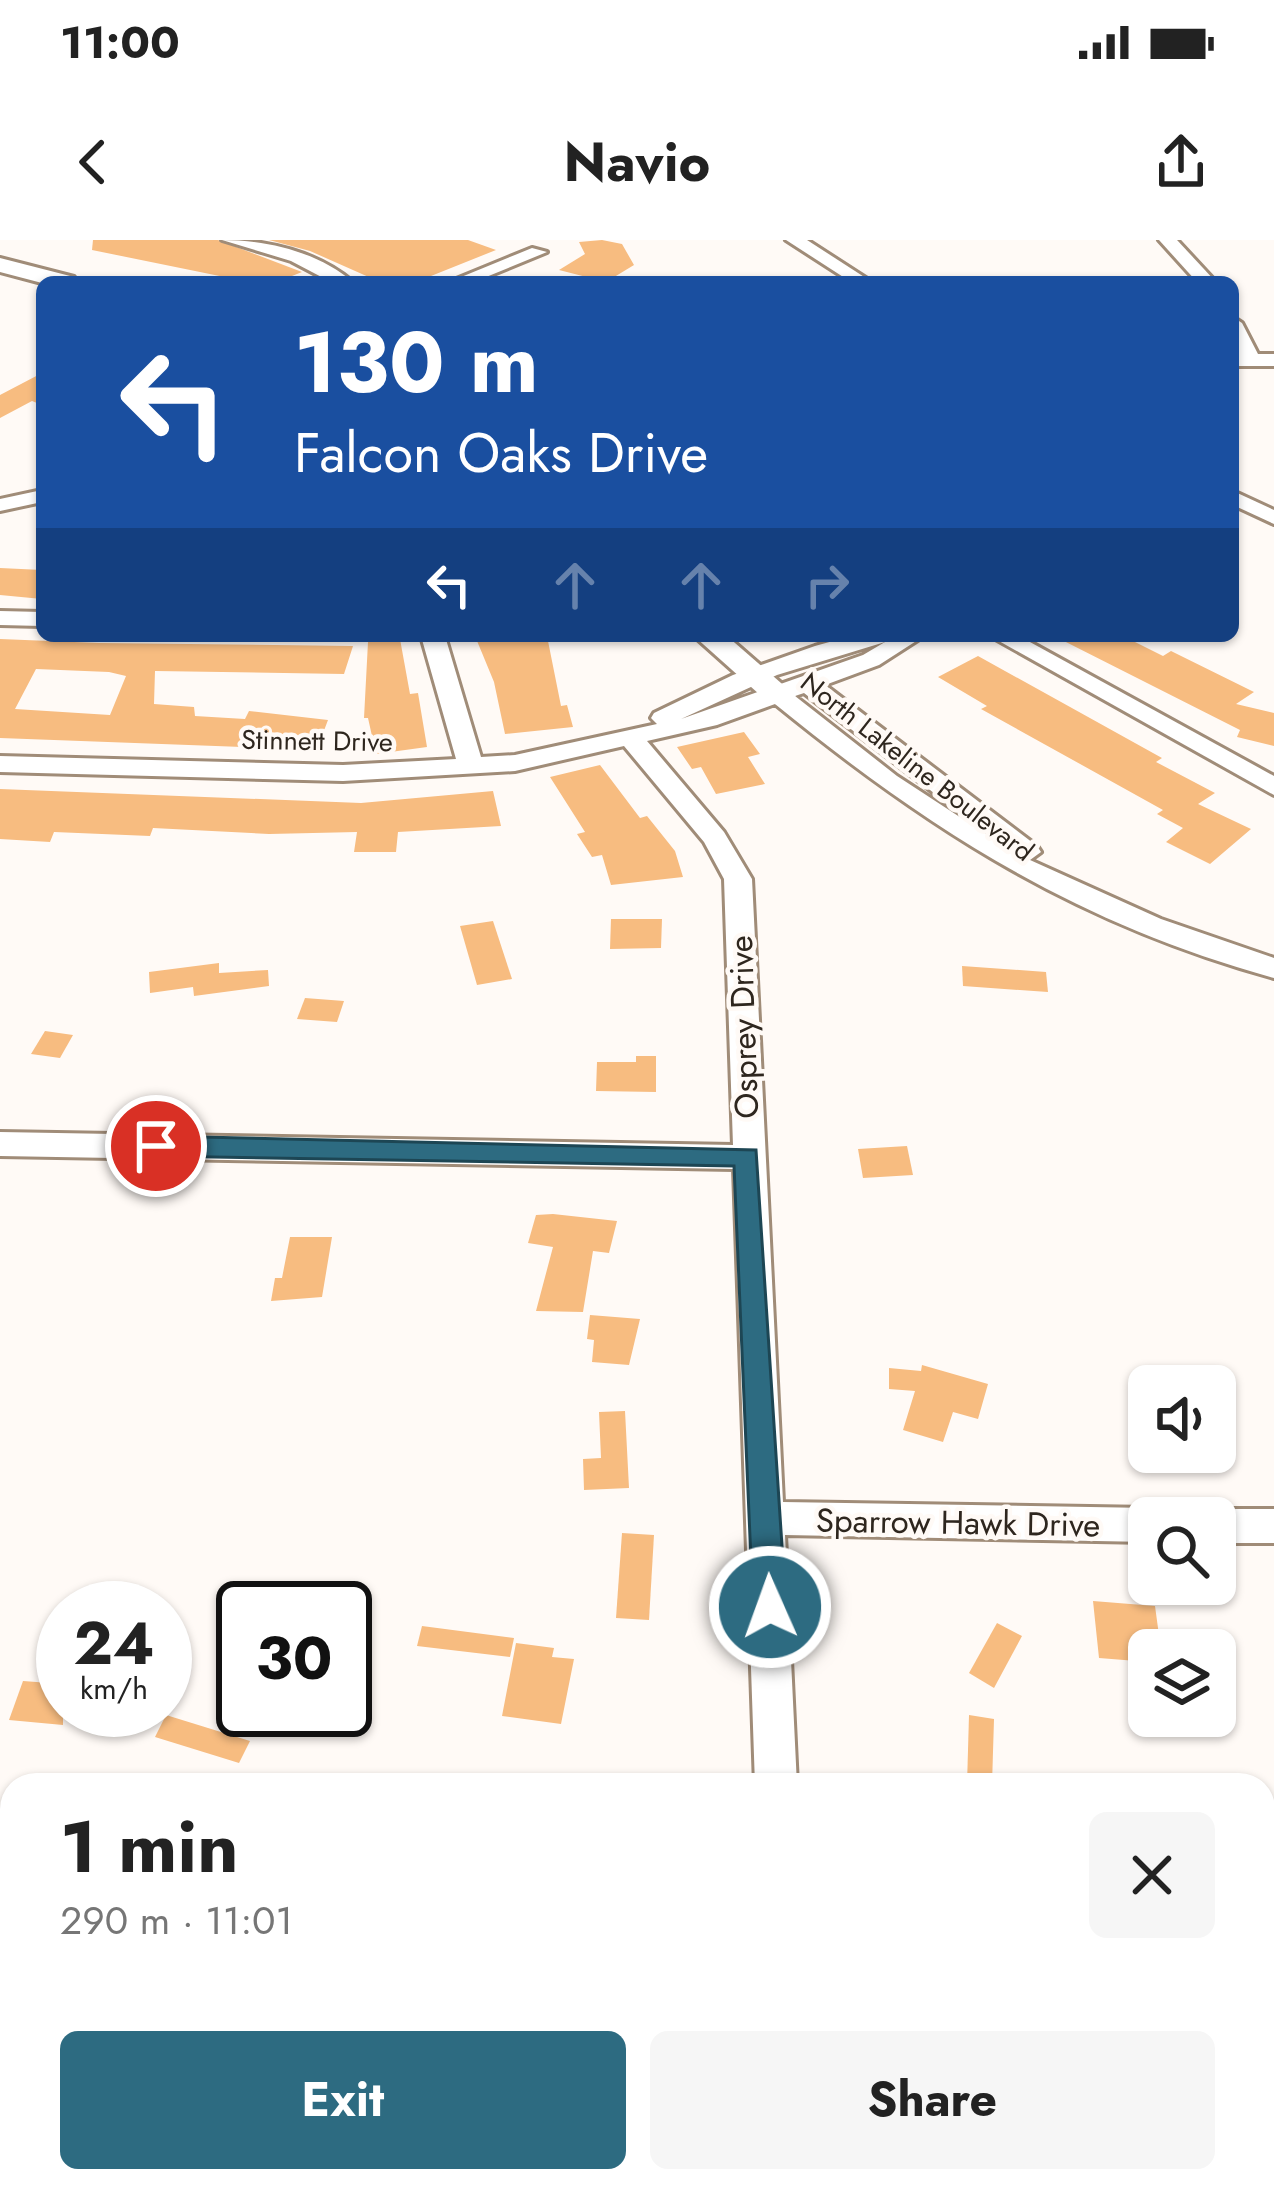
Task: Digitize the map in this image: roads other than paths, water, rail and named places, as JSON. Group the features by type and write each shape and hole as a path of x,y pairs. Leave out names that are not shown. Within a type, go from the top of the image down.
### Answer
{"main road":[{"path":"0,265 43,276"},
{"path":"0,279 36,289"},
{"name":"North Lakeline Boulevard","path":"719,642 782,680"},
{"name":"North Lakeline Boulevard","path":"755,642 782,680"}],"street":[{"path":"230,240 297,257 333,276"},
{"path":"474,276 538,252 518,240"},
{"path":"795,240 853,276"},
{"path":"1168,240 1201,276"},
{"path":"1242,360 1274,360"},
{"path":"0,505 36,497"},
{"path":"1239,500 1274,518"},
{"path":"0,618 36,619"},
{"path":"435,642 471,767"},
{"name":"Stinnett Drive","path":"0,764 343,773 515,763 708,720 867,642"},
{"name":"Stinnett Drive","path":"782,680 871,660 902,642"},
{"path":"1013,642 1274,787"},
{"name":"North Lakeline Boulevard","path":"782,680 901,792 959,831 1085,898 1274,968"},
{"name":"Osprey Drive","path":"630,737 715,838 738,879 776,1773"},
{"path":"0,1144 747,1157"},
{"name":"Sparrow Hawk Drive","path":"766,1518 1128,1525"},
{"path":"1236,1526 1274,1526"}]}
